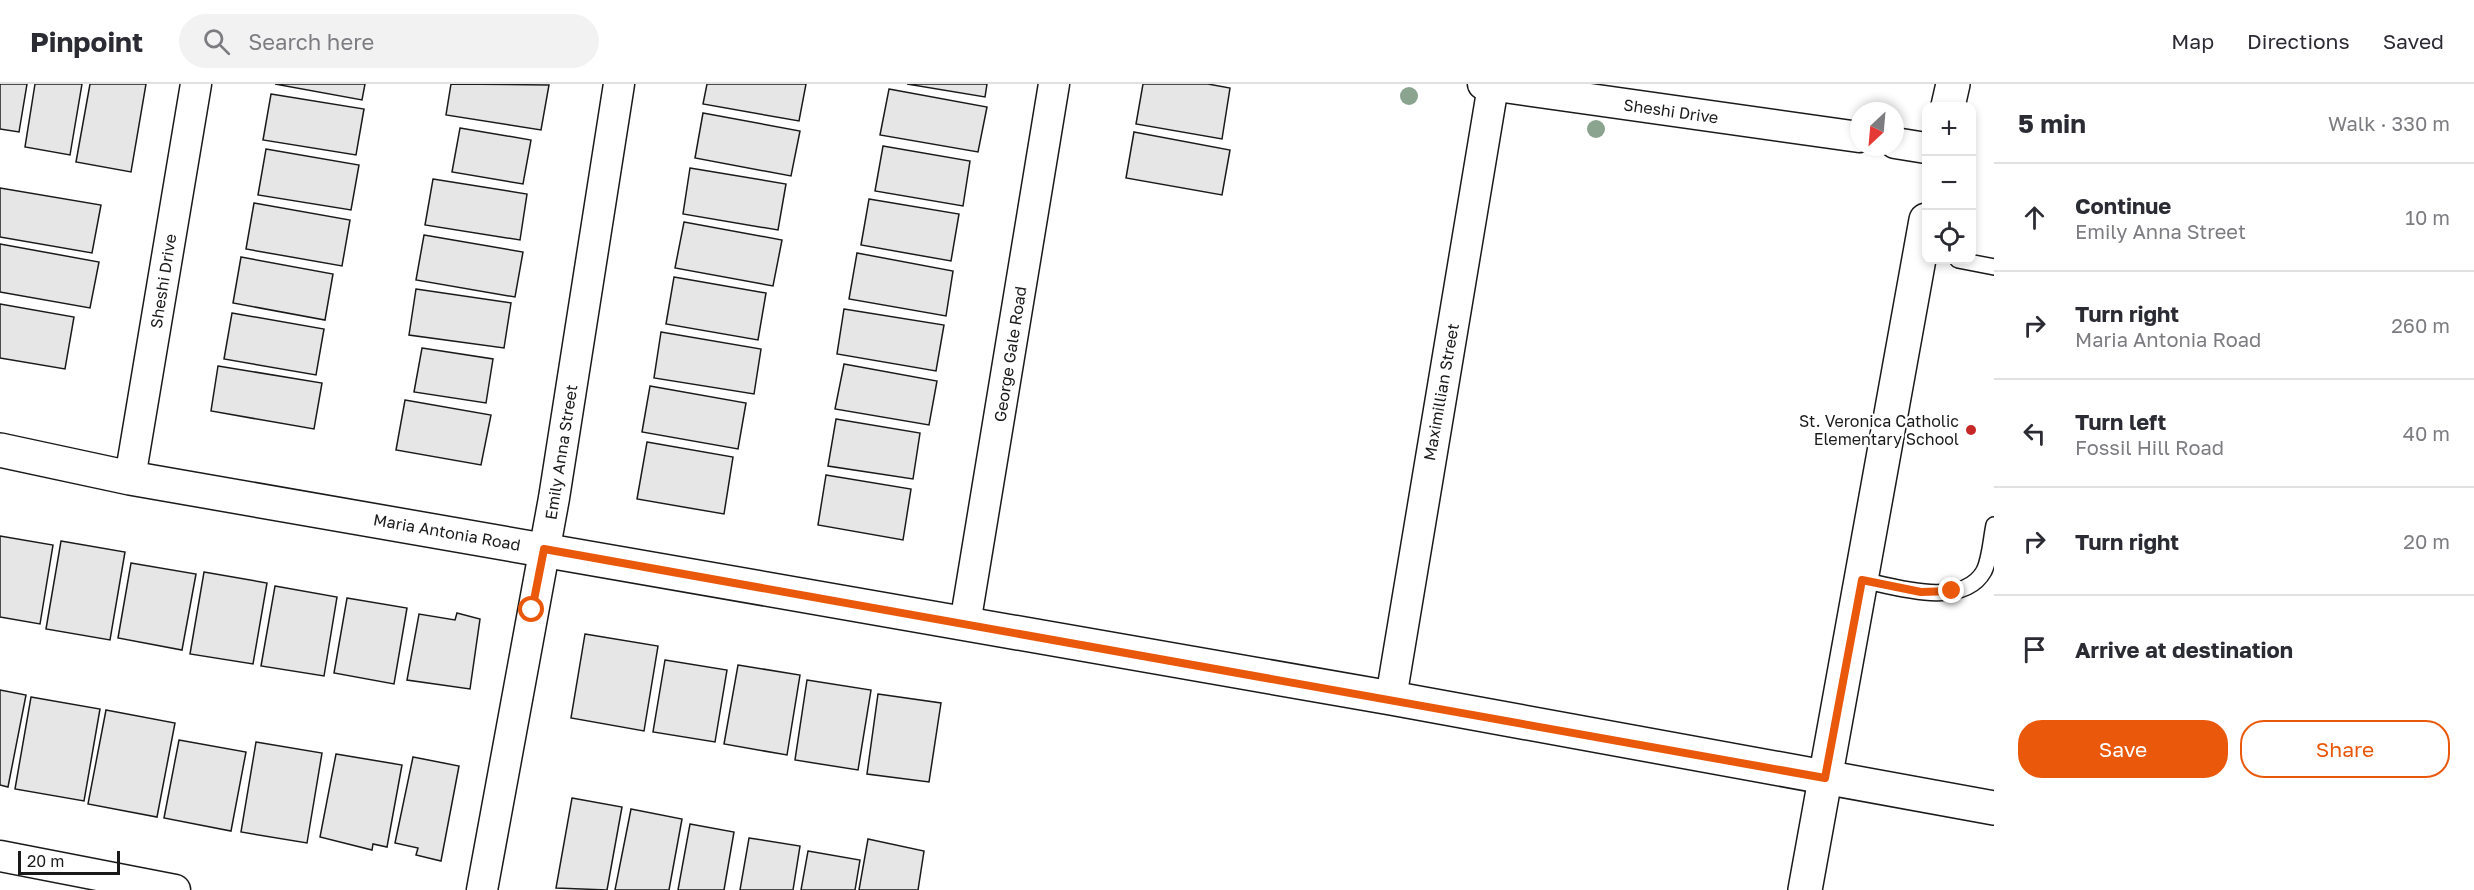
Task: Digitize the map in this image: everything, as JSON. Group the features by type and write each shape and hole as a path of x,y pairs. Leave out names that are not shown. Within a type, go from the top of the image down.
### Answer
{"street":[{"name":"Sheshi Drive","path":"130,478 196,84"},
{"name":"Emily Anna Street","path":"482,890 544,549 619,84"},
{"name":"George Gale Road","path":"965,624 1054,84"},
{"path":"1949,102 1953,84"},
{"name":"Sheshi Drive","path":"1488,85 1850,136"},
{"name":"Maximillian Street","path":"1391,698 1488,85"},
{"path":"1904,144 1922,147"},
{"path":"1805,890 1922,264"},
{"name":"Maria Antonia Road","path":"0,450 130,478 1391,698 1994,808"},
{"path":"0,856 175,890"}],"lane":[{"path":"1976,264 1994,267"},
{"path":"1862,580 1934,593 1967,587 1984,571 1994,525"}],"building":[{"path":"0,84 27,84 19,132 0,129"},
{"path":"35,84 82,84 70,155 25,147"},
{"path":"90,84 146,84 131,172 76,162"},
{"path":"275,84 365,84 362,100"},
{"path":"451,84 549,85 541,130 446,115"},
{"path":"707,84 806,84 799,121 703,104"},
{"path":"907,84 987,84 985,97"},
{"path":"1143,84 1208,84 1230,88 1222,139 1136,124"},
{"path":"889,89 987,107 978,152 880,135"},
{"path":"271,94 364,109 356,155 263,140"},
{"path":"703,113 800,131 791,176 695,158"},
{"path":"460,128 531,140 523,184 452,172"},
{"path":"1134,132 1230,150 1222,195 1126,178"},
{"path":"883,146 970,161 963,206 875,191"},
{"path":"266,149 359,165 351,210 258,195"},
{"path":"690,168 786,184 778,230 683,214"},
{"path":"433,179 527,194 520,240 425,225"},
{"path":"0,188 101,205 92,253 0,237"},
{"path":"869,199 959,214 951,261 861,245"},
{"path":"254,203 350,220 342,266 246,249"},
{"path":"684,222 782,240 773,286 675,268"},
{"path":"424,235 523,252 515,297 416,280"},
{"path":"0,244 99,262 90,308 0,292"},
{"path":"857,253 953,271 946,316 849,299"},
{"path":"241,257 333,274 325,320 233,303"},
{"path":"674,277 766,293 758,340 666,324"},
{"path":"416,289 511,303 504,348 409,335"},
{"path":"0,304 74,317 65,369 0,358"},
{"path":"844,309 944,325 936,371 837,354"},
{"path":"232,313 324,329 316,375 224,359"},
{"path":"661,332 761,349 754,394 654,378"},
{"path":"422,348 493,359 486,403 414,392"},
{"path":"844,364 937,381 929,425 835,409"},
{"path":"218,366 322,383 314,429 211,411"},
{"path":"650,386 746,403 738,449 642,432"},
{"path":"405,400 491,415 481,465 396,450"},
{"path":"836,419 920,433 913,479 828,466"},
{"path":"647,442 733,457 724,514 637,499"},
{"path":"826,475 911,489 903,540 818,525"},
{"path":"0,536 53,545 40,624 0,617"},
{"path":"61,541 125,552 110,640 46,629"},
{"path":"131,563 196,574 182,650 118,638"},
{"path":"204,572 267,583 253,664 190,654"},
{"path":"275,586 337,597 324,676 261,666"},
{"path":"347,598 407,608 394,684 334,673"},
{"path":"457,613 480,619 470,689 407,680 419,614 455,620"},
{"path":"585,634 658,646 644,731 571,718"},
{"path":"665,660 727,670 715,742 653,732"},
{"path":"738,665 800,675 787,755 724,744"},
{"path":"807,680 871,690 858,770 795,760"},
{"path":"0,690 26,695 8,787 0,785"},
{"path":"878,694 941,703 929,782 867,774"},
{"path":"31,697 100,709 84,801 15,789"},
{"path":"106,710 175,723 157,817 88,804"},
{"path":"179,740 246,752 231,831 164,818"},
{"path":"256,742 322,753 307,843 241,832"},
{"path":"336,754 402,765 387,847 373,844 372,850 320,837"},
{"path":"413,757 459,766 441,861 416,855 418,848 395,843"},
{"path":"572,798 622,807 607,890 556,888"},
{"path":"631,809 682,819 669,890 615,890"},
{"path":"690,824 734,832 724,890 678,890"},
{"path":"749,838 800,846 793,890 740,890"},
{"path":"868,839 924,851 918,890 859,890"},
{"path":"808,851 860,860 855,890 801,890"}],"place":[{"name":"St. Veronica Catholic Elementary School","path":"1971,430"}],"route":[{"path":"532,610 544,549 1391,698 1825,778 1862,580 1921,592 1952,591"}]}
